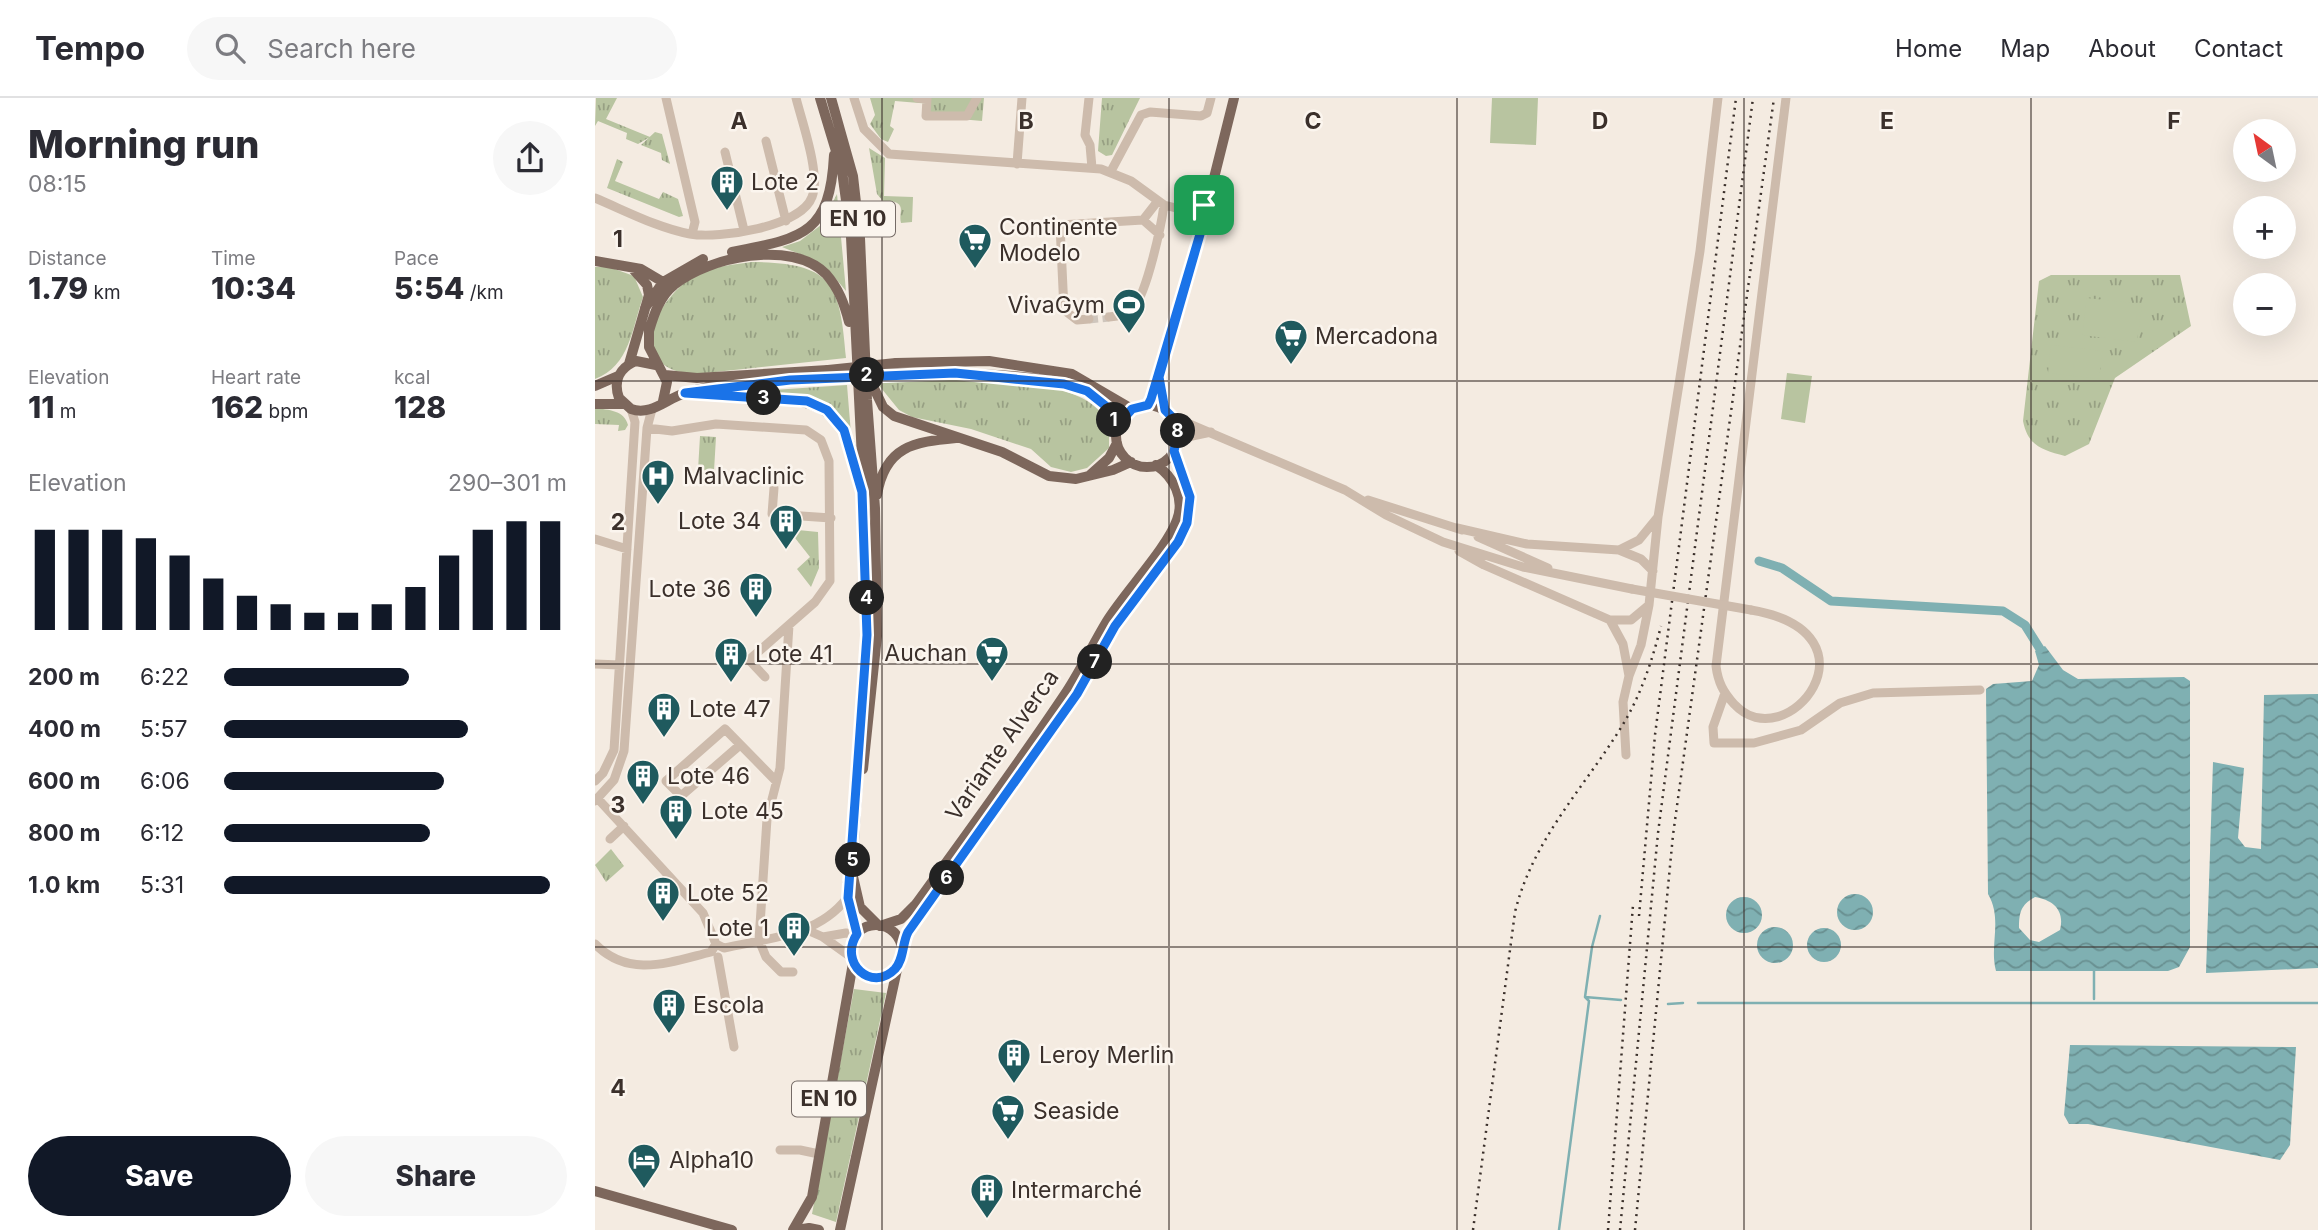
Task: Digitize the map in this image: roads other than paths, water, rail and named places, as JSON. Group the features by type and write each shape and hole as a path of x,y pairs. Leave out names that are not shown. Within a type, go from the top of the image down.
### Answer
{"main road":[{"name":"EN 10","path":"820,98 842,171 851,237 871,480 876,508 877,636 855,834"},
{"name":"EN 10","path":"795,1230 812,1197 852,960 851,945 856,935 848,898 848,883 852,872 855,834 867,635 862,492 860,238 853,176 831,98"},
{"path":"1207,206 1234,98"},
{"path":"645,308 663,282 698,261 799,236 820,217 833,186 834,148"},
{"path":"1203,224 1196,219 1196,213 1199,208 1207,206"},
{"path":"1148,405 1159,377 1203,224 1213,218 1214,212 1207,206"},
{"path":"649,331 656,309 672,286 696,269 720,261 769,255 798,259 824,272 842,296 860,342 870,382 883,408 908,422 961,437 1049,476 1076,479 1131,462 1156,465 1176,445 1159,377"},
{"path":"595,261 632,268 653,275 663,282"},
{"path":"595,386 618,376 629,364 649,295 647,285 632,268"},
{"path":"663,282 663,290 652,308 649,331 649,347 656,365 665,375 667,388 663,401"},
{"path":"629,364 643,360 656,365"},
{"path":"595,404 652,410 663,401 685,393 737,384 989,360 1072,374 1132,409"},
{"path":"895,368 1064,384 1099,398 1117,426 1118,443 1131,462"},
{"path":"665,375 697,378 829,374"},
{"path":"618,376 617,391 627,406"},
{"path":"685,393 807,401 827,410 844,430 862,492"},
{"path":"1117,426 1132,409 1148,405 1169,414"},
{"path":"876,508 880,481 893,457 920,441 961,437"},
{"path":"1090,475 1109,458 1118,443"},
{"name":"Variante Alverca","path":"902,949 908,932 1077,694 1115,626 1178,542 1187,523 1190,497 1176,445"},
{"name":"Variante Alverca","path":"879,925 901,919 916,904 1069,689 1107,621 1169,536 1178,519 1180,500 1167,472 1156,465"},
{"name":"EN 10","path":"840,1230 902,949 895,933 879,925 860,907 852,872"},
{"path":"856,935 869,926 879,925"},
{"path":"852,960 866,975 878,977 889,974 898,965"},
{"path":"595,1191 732,1230"},
{"name":"EN 10","path":"795,1230 809,1227 819,1230"}],"street":[{"path":"666,98 695,222 692,234"},
{"path":"595,198 692,234 744,230 786,220 803,212 812,198 815,183 796,98"},
{"path":"854,98 864,129 889,153 1111,171 1131,181 1161,204 1196,213"},
{"path":"917,98 927,99 926,116 961,118 967,116 977,98"},
{"path":"1017,164 1021,98"},
{"path":"1089,98 1085,135 1090,145 1092,168"},
{"path":"1111,171 1141,115 1150,112 1201,117 1212,98"},
{"path":"1626,755 1623,702 1629,676 1641,645 1649,605 1658,517 1700,251 1718,98"},
{"path":"1443,542 1523,567 1632,589 1751,610 1779,615 1800,627 1819,656 1819,674 1803,703 1774,717 1762,718 1743,713 1725,693 1717,676 1717,653 1739,502 1786,98"},
{"path":"765,141 786,220"},
{"path":"725,152 744,230"},
{"path":"1089,318 1077,320 1064,310 1060,225 1143,220 1161,204"},
{"path":"1108,317 1123,315 1136,305 1160,235 1161,204"},
{"path":"1143,220 1160,235"},
{"path":"599,798 601,786 595,782 603,773 614,750 635,422 627,406"},
{"path":"599,798 614,780 624,751 647,428 652,410"},
{"path":"1169,414 1363,499 1386,515 1484,565 1610,620 1631,620 1649,605"},
{"path":"647,428 672,432 716,424 806,430 821,440 829,461 830,581 822,594 749,660 765,677"},
{"path":"1176,445 1211,432"},
{"path":"774,488 772,514 831,518"},
{"path":"1363,499 1389,504 1457,528 1561,573"},
{"path":"1619,550 1639,540 1658,517"},
{"path":"1457,528 1527,544 1619,550 1641,559 1653,570"},
{"path":"595,539 627,549"},
{"path":"1610,620 1623,644 1629,676"},
{"path":"789,625 780,768 767,820 759,940 765,957 781,972 793,972"},
{"path":"595,664 619,665"},
{"path":"1725,693 1713,727 1714,743 1738,745 1801,730 1840,703 1873,693 1980,690"},
{"path":"740,745 681,796 666,781 725,729 776,781"},
{"path":"599,798 703,913 717,950 734,1047"},
{"path":"610,839 624,827"},
{"path":"595,944 610,958 632,966 650,966 807,930 835,914 848,898"},
{"path":"807,930 823,937 852,960"},
{"path":"823,937 846,933 856,935"},
{"path":"780,1150 819,1154"}],"water":[{"path":"2045,646 2063,670 2078,679 2184,677 2190,681 2190,947 2179,967 2168,971 1996,971 1995,913 1988,894 1986,689 1993,684 2032,681 2039,665 2035,651","holes":["2035,897 2056,907 2061,923 2060,930 2039,942 2030,940 2019,928 2019,922 2020,913 2027,903"]},
{"path":"2318,694 2318,968 2206,973 2213,762 2244,768 2238,838 2245,847 2261,849 2264,695"},
{"path":"1855,894 1867,900 1873,912 1867,924 1855,930 1843,924 1837,912 1843,900"},
{"path":"1744,897 1757,902 1762,915 1757,928 1744,933 1731,928 1726,915 1731,902"},
{"path":"1775,927 1787,933 1793,945 1787,957 1775,963 1763,957 1757,945 1763,933"},
{"path":"1824,928 1836,933 1841,945 1836,957 1824,962 1812,957 1807,945 1812,933"},
{"path":"2070,1045 2296,1047 2290,1145 2280,1160 2088,1124 2069,1124 2064,1115"}],"waterway":[{"path":"1759,561 1782,568 1831,601 2003,611 2025,625 2040,649"},
{"path":"1559,1230 1589,1001 1585,997 1592,947 1600,916"},
{"path":"2094,971 2094,999"},
{"path":"1585,997 1621,1000"},
{"path":"1668,1004 1683,1003"},
{"path":"1698,1003 2318,1003"}],"tunnel":[{"path":"1089,319 1109,317"}],"railway":[{"path":"1639,916 1655,735 1736,98"},
{"path":"1620,1230 1658,833 1753,98"},
{"path":"1635,1230 1673,835 1774,98"},
{"path":"1473,1230 1515,912 1523,886 1547,837 1629,714 1645,678 1661,626"},
{"path":"1608,1230 1633,905"}],"place":[{"name":"Lote 2","path":"727,212"},
{"name":"Continente Modelo","path":"975,270"},
{"name":"VivaGym","path":"1129,335"},
{"name":"Mercadona","path":"1291,366"},
{"name":"Malvaclinic","path":"658,506"},
{"name":"Lote 34","path":"786,551"},
{"name":"Lote 36","path":"756,619"},
{"name":"Auchan","path":"992,683"},
{"name":"Lote 41","path":"731,684"},
{"name":"Lote 47","path":"664,739"},
{"name":"Lote 46","path":"643,806"},
{"name":"Lote 45","path":"676,841"},
{"name":"Lote 52","path":"663,923"},
{"name":"Lote 1","path":"794,958"},
{"name":"Escola","path":"669,1035"},
{"name":"Leroy Merlin","path":"1014,1085"},
{"name":"Seaside","path":"1008,1141"},
{"name":"Alpha10","path":"644,1190"},
{"name":"Intermarché","path":"987,1220"}]}
